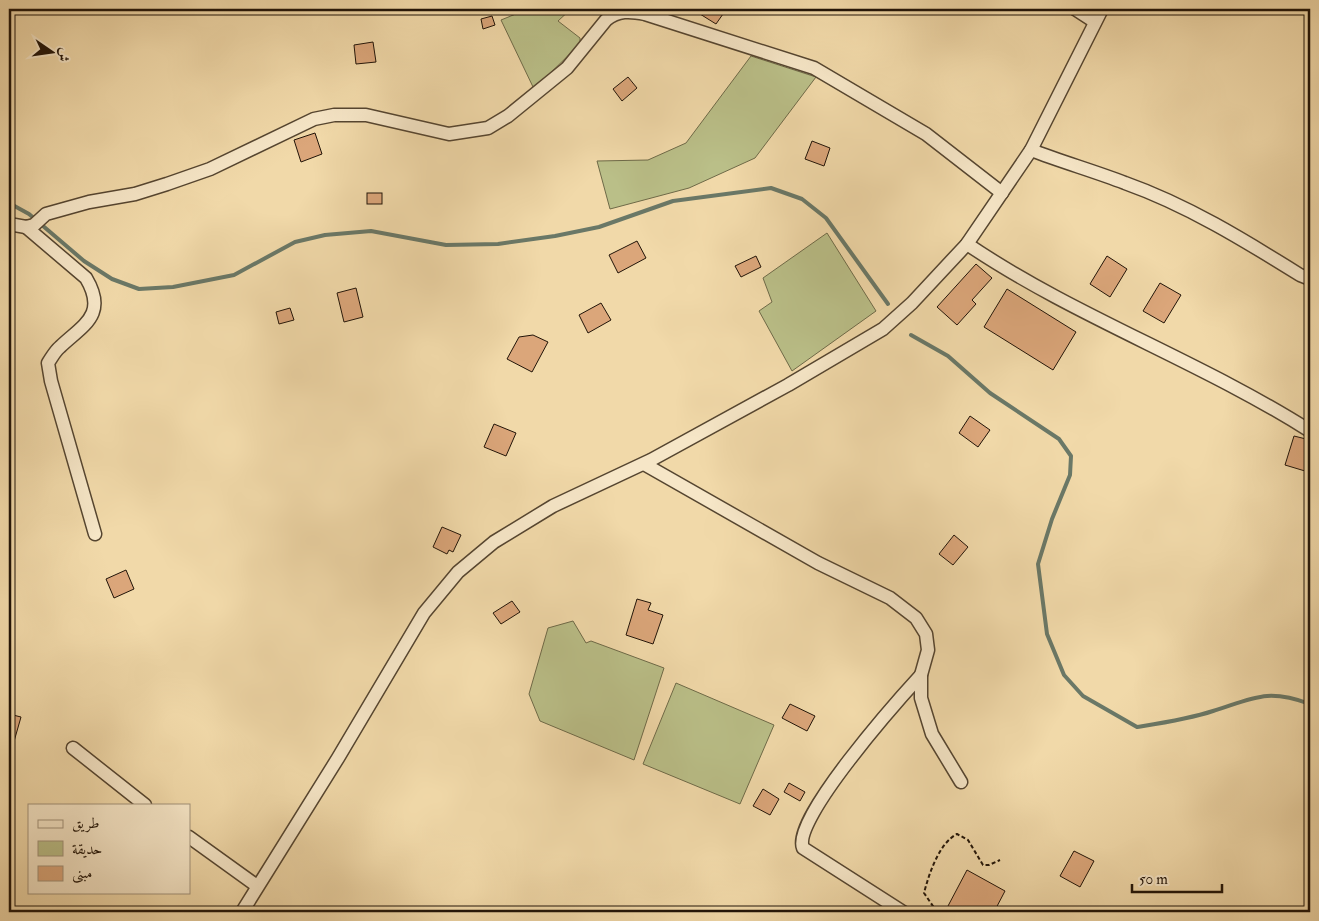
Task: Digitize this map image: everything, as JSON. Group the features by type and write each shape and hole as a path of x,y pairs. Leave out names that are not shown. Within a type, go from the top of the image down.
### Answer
{"street":[{"path":"1075,9 1095,22"},
{"path":"242,912 338,758 424,613 458,572 494,542 553,506 644,464 788,385 883,329 912,303 967,244 1002,194 1031,150 1102,9"},
{"path":"30,226 46,214 90,202 135,194 210,169 314,119 366,115 449,134 488,128 508,116 567,68 606,20 613,14 624,11 645,14 814,68 926,134 1002,194"},
{"path":"1031,150 1068,165 1125,183 1193,212 1307,274"},
{"path":"9,224 30,226 86,278 93,290 91,316 84,328 59,347 48,362 51,381 95,534"},
{"path":"967,244 1013,274 1276,410 1310,431"},
{"path":"644,464 818,562 890,598 916,618 926,634 928,650 921,675 921,698 932,734 961,782"},
{"path":"904,912 803,848 800,843 803,832 831,784 885,714 921,675"},
{"path":"73,748 144,804"},
{"path":"190,838 257,886"}],"path":[{"path":"937,912 924,893 931,871 948,838 957,834 963,836 983,864 989,865 1000,860"},
{"path":"1024,912 1036,910 1044,912"}],"green space":[{"path":"528,9 571,9 558,21 580,38 580,44 534,89 501,20"},
{"path":"751,56 816,77 755,158 689,188 610,209 597,161 648,160 686,143"},
{"path":"827,233 876,311 792,371 759,311 772,302 763,278"},
{"path":"573,621 586,643 591,641 664,668 634,760 540,721 529,694 548,628"},
{"path":"676,683 774,725 740,804 643,764"}],"building":[{"path":"692,9 714,9 723,14 716,24"},
{"path":"492,16 495,25 483,29 481,19"},
{"path":"373,42 376,62 356,64 354,45"},
{"path":"628,77 637,88 622,101 613,89"},
{"path":"315,133 322,154 301,162 294,140"},
{"path":"812,141 830,148 824,166 805,159"},
{"path":"367,193 382,193 382,204 367,204"},
{"path":"637,241 646,258 618,273 609,255"},
{"path":"756,256 761,267 741,277 735,266"},
{"path":"1107,256 1127,269 1110,297 1090,284"},
{"path":"976,264 992,278 972,300 976,304 957,325 937,307"},
{"path":"1160,283 1181,295 1164,323 1143,311"},
{"path":"356,288 363,317 344,322 337,293"},
{"path":"1007,289 1076,332 1053,370 984,327"},
{"path":"601,303 611,320 588,333 579,315"},
{"path":"290,308 294,320 279,324 276,312"},
{"path":"533,335 548,342 532,372 507,359 519,337"},
{"path":"970,416 990,430 978,447 959,433"},
{"path":"494,424 516,433 506,456 484,447"},
{"path":"1294,436 1310,440 1310,455 1305,471 1285,465"},
{"path":"442,527 461,535 453,552 449,550 447,554 433,547"},
{"path":"954,535 968,547 953,565 939,554"},
{"path":"126,570 134,589 114,598 106,579"},
{"path":"637,599 651,603 648,610 663,615 653,644 626,635"},
{"path":"512,601 520,612 501,624 493,613"},
{"path":"790,704 815,716 807,731 782,718"},
{"path":"9,714 21,717 11,752 9,751"},
{"path":"789,783 805,792 800,801 784,792"},
{"path":"763,789 779,799 770,815 753,806"},
{"path":"1074,851 1094,861 1080,887 1060,876"},
{"path":"967,870 1005,891 994,912 950,912 948,906"}],"waterway":[{"path":"9,203 29,214 84,261 112,279 139,289 173,287 234,275 295,242 325,235 371,231 446,245 498,244 555,236 599,227 673,201 771,188 802,199 826,218 888,304"},
{"path":"911,335 948,356 990,393 1059,439 1071,456 1070,475 1052,519 1038,564 1047,634 1064,675 1083,696 1137,727 1195,716 1261,697 1282,697 1310,704"}]}
